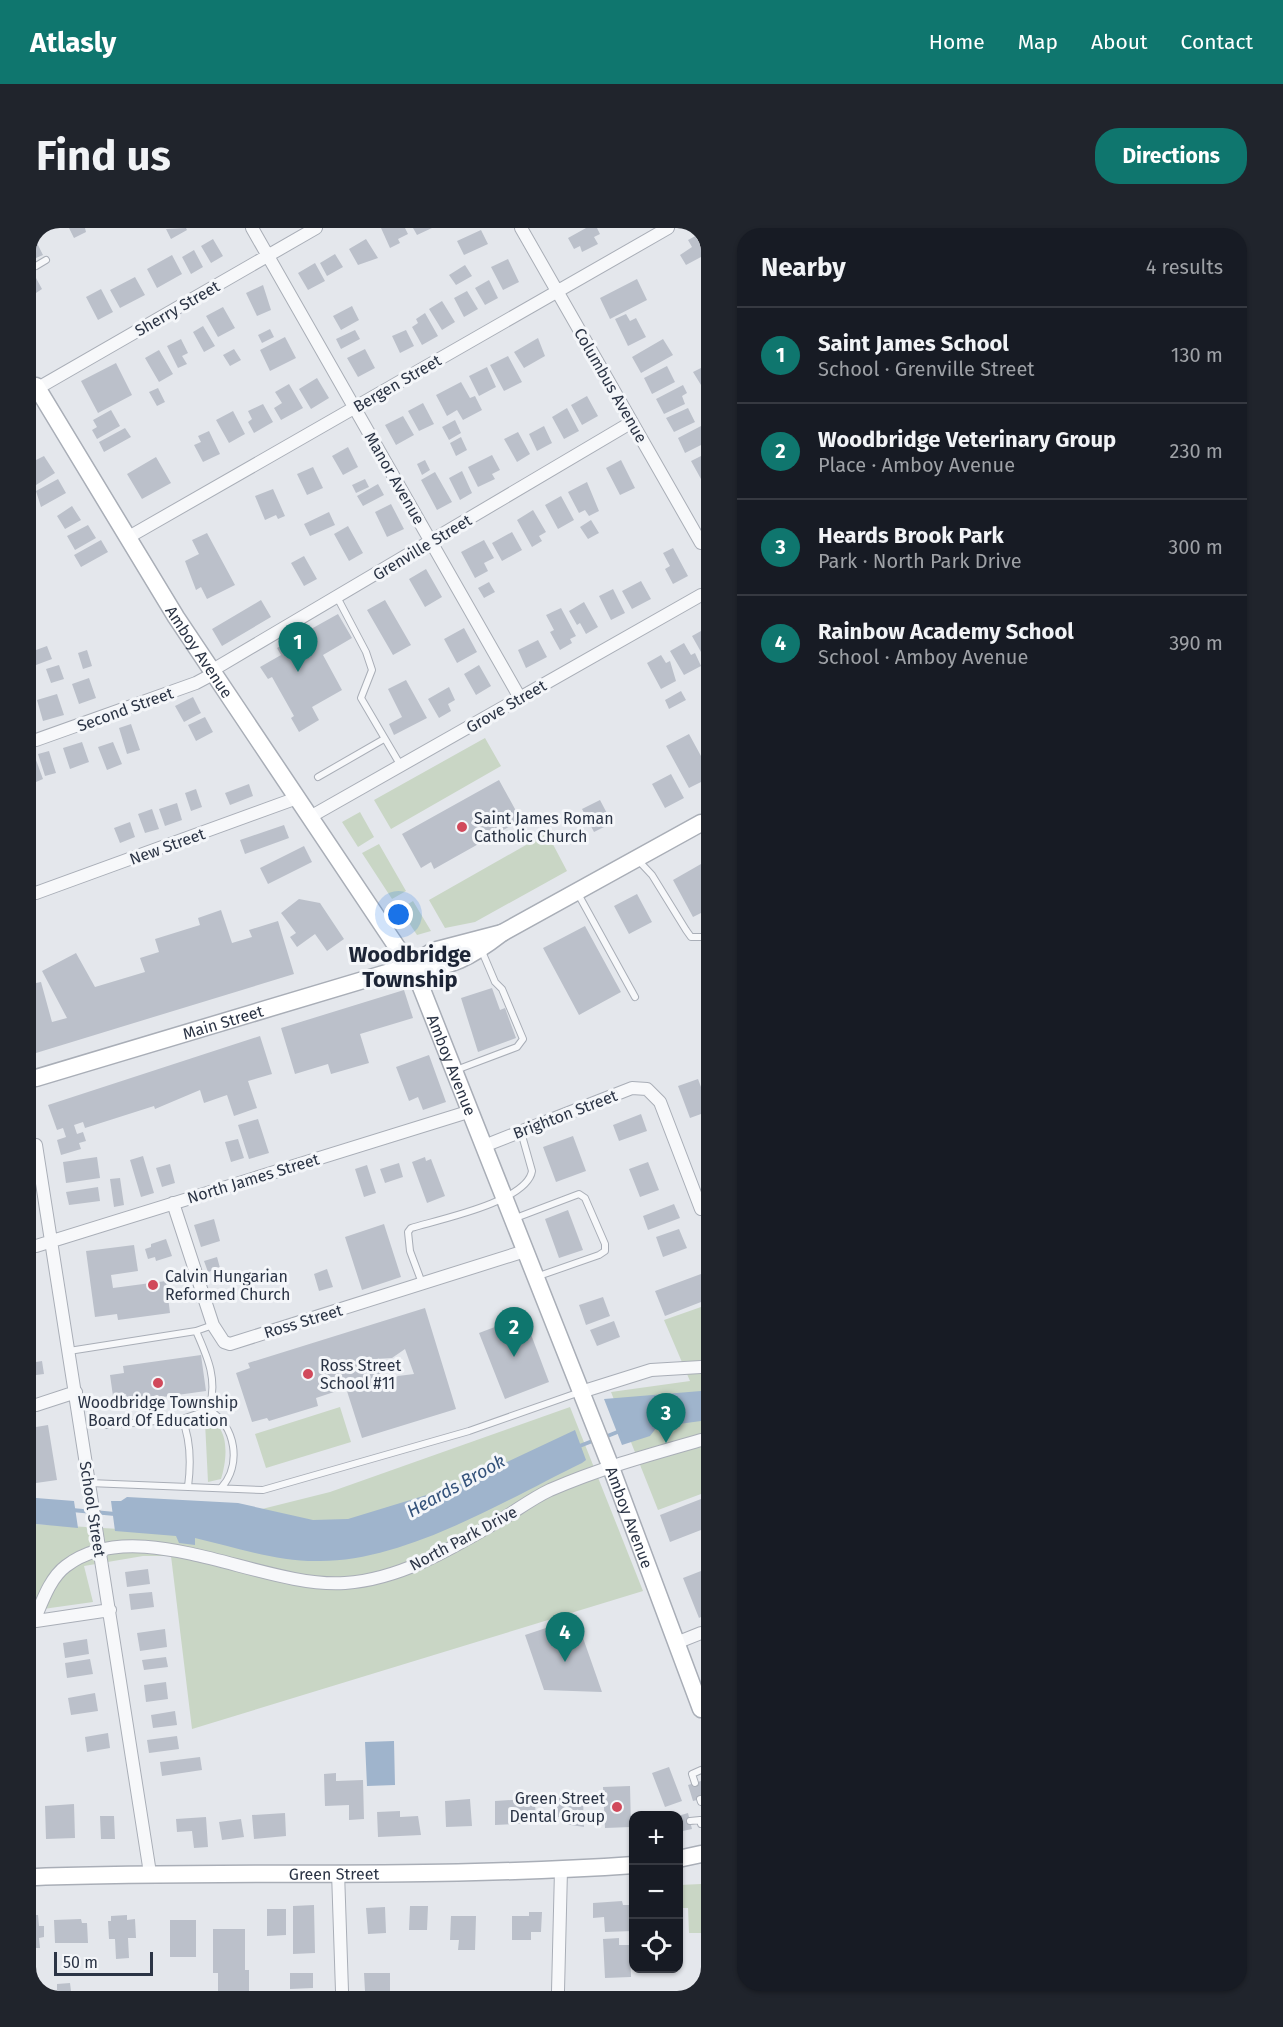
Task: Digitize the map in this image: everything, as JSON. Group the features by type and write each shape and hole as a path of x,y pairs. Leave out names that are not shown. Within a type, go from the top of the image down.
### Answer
{"main road":[{"name":"Amboy Avenue","path":"37,387 127,538 212,673 410,966 455,1071 607,1458 701,1709"},
{"name":"Main Street","path":"410,966 442,967 481,948 502,933 701,823"},
{"name":"Main Street","path":"36,1078 410,966 440,948 502,933"},
{"path":"683,1858 701,1854"},
{"name":"Green Street","path":"36,1877 150,1873 561,1870 629,1865"}],"street":[{"name":"Manor Avenue","path":"252,228 520,698"},
{"name":"Sherry Street","path":"37,387 316,228"},
{"name":"Columbus Avenue","path":"521,228 701,543"},
{"name":"Bergen Street","path":"127,538 668,228"},
{"name":"Grenville Street","path":"212,673 633,422"},
{"name":"Grove Street","path":"310,817 701,595"},
{"name":"Second Street","path":"36,740 196,683 212,673"},
{"name":"New Street","path":"36,893 297,798"},
{"name":"Brighton Street","path":"484,1146 632,1088 647,1089 660,1102 701,1209"},
{"name":"North James Street","path":"36,1246 471,1111"},
{"name":"School Street","path":"36,1145 150,1873"},
{"path":"173,1203 213,1325"},
{"name":"Ross Street","path":"213,1325 224,1342 230,1344 525,1251"},
{"path":"581,1392 651,1370 701,1367"},
{"path":"36,1405 76,1392"},
{"name":"North Park Drive","path":"36,1616 52,1582 64,1567 79,1558 100,1551 132,1545 201,1555 306,1583 346,1583 384,1576 421,1563 607,1458 701,1440"},
{"path":"36,1621 110,1610"},
{"path":"676,1643 701,1633"},
{"path":"558,1991 561,1870"},
{"path":"338,1872 342,1991"}],"lane":[{"path":"36,266 46,260"},
{"path":"337,597 372,670 361,698 400,766"},
{"path":"318,777 384,739"},
{"path":"637,858 652,875 686,930 692,937 701,937"},
{"path":"577,891 635,997"},
{"path":"455,1071 518,1047 523,1039 502,989 495,981 481,948"},
{"path":"422,1283 410,1251 408,1232 411,1228 478,1209 519,1190 531,1178 532,1171 521,1132"},
{"path":"513,1219 579,1194 585,1198 605,1244 605,1251 599,1255 535,1278"},
{"path":"69,1351 195,1331 213,1325"},
{"path":"195,1331 207,1356 215,1392 209,1410"},
{"path":"89,1483 263,1490 486,1425 581,1392"},
{"path":"107,1425 182,1419 209,1410 222,1417 232,1442 233,1468 229,1480 221,1488"},
{"path":"182,1419 187,1430 190,1467 188,1487"},
{"path":"694,1783 692,1774 701,1770"},
{"path":"690,1821 699,1820 701,1824"}],"green space":[{"path":"485,738 501,766 391,829 374,800"},
{"path":"360,812 374,837 358,847 342,822"},
{"path":"547,833 567,871 475,922 445,928 429,900"},
{"path":"379,844 406,891 392,899 362,853"},
{"path":"413,901 431,931 417,935 400,909"},
{"path":"701,1307 701,1494 658,1510 611,1392 690,1381 664,1320"},
{"path":"340,1407 351,1442 266,1468 255,1434"},
{"path":"570,1407 643,1591 192,1729 171,1556 143,1556 84,1566 93,1602 36,1610 36,1524 169,1532 330,1492"},
{"path":"206,1419 220,1428 225,1444 225,1462 221,1479 208,1482 205,1422 195,1422"},
{"path":"701,1884 701,1933 689,1933 688,1908 683,1908 683,1885"}],"water":[{"path":"701,1391 701,1421 657,1427 650,1436 622,1445 604,1399"},
{"path":"575,1430 586,1460 582,1463 452,1527 383,1552 349,1559 316,1561 285,1559 195,1538 195,1545 179,1543 176,1536 115,1531 111,1501 121,1501 127,1497 238,1503 313,1520 348,1519 456,1486"},
{"path":"36,1498 74,1501 78,1528 36,1524"},
{"path":"394,1741 395,1785 367,1786 365,1742"}],"building":[{"path":"69,228 85,228 86,232 74,238"},
{"path":"186,228 187,230 171,239 166,229"},
{"path":"381,228 405,228 408,234 398,239 400,243 390,248"},
{"path":"413,228 432,228 417,235"},
{"path":"586,228 597,228 600,234 594,237 598,244 582,252 580,246 574,249 568,238"},
{"path":"481,230 488,244 464,255 457,241"},
{"path":"701,233 701,257 686,265 680,255 692,247 688,240"},
{"path":"213,239 223,256 211,263 201,246"},
{"path":"366,239 378,258 358,265 349,249"},
{"path":"36,241 43,255 36,258"},
{"path":"194,250 203,267 191,274 182,257"},
{"path":"335,254 343,267 327,276 320,263"},
{"path":"172,255 182,274 157,288 147,269"},
{"path":"508,259 519,282 503,290 491,267"},
{"path":"315,263 325,281 308,290 298,273"},
{"path":"465,265 472,276 456,285 449,275"},
{"path":"135,277 145,295 120,308 110,290"},
{"path":"36,278 42,289 36,293"},
{"path":"637,279 647,300 610,319 600,298"},
{"path":"489,280 498,298 485,305 475,288"},
{"path":"263,285 271,310 257,316 246,293"},
{"path":"101,289 113,312 98,320 86,297"},
{"path":"467,291 478,309 464,317 454,298"},
{"path":"442,301 455,322 442,330 429,309"},
{"path":"352,306 359,320 341,330 333,316"},
{"path":"223,307 235,328 218,337 206,316"},
{"path":"425,313 438,336 422,345 412,327 418,323 416,319"},
{"path":"626,314 630,321 636,318 646,337 628,346 615,319"},
{"path":"203,326 215,346 204,352 193,332"},
{"path":"270,329 274,337 262,343 258,335"},
{"path":"355,330 360,339 341,349 336,339"},
{"path":"406,330 414,346 400,353 392,336"},
{"path":"285,337 296,358 270,371 260,350"},
{"path":"538,338 545,356 524,368 514,352"},
{"path":"181,339 188,353 182,356 187,364 178,368 167,346"},
{"path":"663,339 673,355 641,373 632,357"},
{"path":"234,349 241,360 230,366 223,355"},
{"path":"365,349 375,368 358,377 347,358"},
{"path":"159,350 173,374 159,382 145,358"},
{"path":"508,356 522,382 504,391 490,365"},
{"path":"116,363 132,395 98,413 81,381"},
{"path":"667,366 675,382 652,394 644,378"},
{"path":"487,367 496,387 479,396 469,376"},
{"path":"701,368 701,385 693,372"},
{"path":"317,378 329,398 311,409 299,389"},
{"path":"461,382 470,398 475,396 482,410 463,420 457,410 447,416 436,395"},
{"path":"289,384 303,408 281,420 274,408 282,403 275,392"},
{"path":"683,385 687,393 682,396 685,404 664,414 656,399"},
{"path":"158,388 165,402 157,406 149,392"},
{"path":"587,396 598,416 582,425 571,405"},
{"path":"423,403 434,424 419,431 408,411"},
{"path":"263,404 273,422 254,433 248,422 252,419 248,411"},
{"path":"567,408 579,431 564,439 552,417"},
{"path":"688,408 695,422 674,432 666,418"},
{"path":"111,410 120,426 97,439 92,430 97,427 93,420"},
{"path":"233,411 245,434 229,443 216,420"},
{"path":"403,416 414,435 396,445 385,425"},
{"path":"455,420 461,433 449,440 442,427"},
{"path":"544,426 552,443 537,451 529,434"},
{"path":"701,426 701,445 685,453 678,438"},
{"path":"125,428 131,437 104,452 99,442"},
{"path":"209,431 220,454 203,462 194,445 201,442 198,436"},
{"path":"518,432 530,454 517,462 504,439"},
{"path":"461,437 467,450 456,456 450,443"},
{"path":"348,447 358,467 343,475 332,456"},
{"path":"492,455 500,470 492,474 495,479 478,487 468,467"},
{"path":"44,456 55,473 36,485 36,460"},
{"path":"701,456 701,479 691,461"},
{"path":"156,457 171,483 142,499 127,474"},
{"path":"425,460 430,470 422,475 417,464"},
{"path":"621,460 635,488 620,495 606,468"},
{"path":"313,467 323,488 307,495 297,474"},
{"path":"462,471 472,493 460,500 449,478"},
{"path":"435,472 452,502 437,510 421,480"},
{"path":"58,479 66,493 41,507 36,491"},
{"path":"365,479 369,487 356,493 352,485"},
{"path":"587,482 599,511 589,516 585,510 579,513 568,492"},
{"path":"378,484 384,495 363,506 357,496"},
{"path":"273,489 285,516 278,519 276,515 265,520 255,496"},
{"path":"561,496 574,520 558,529 545,505"},
{"path":"391,504 404,529 387,537 375,512"},
{"path":"72,506 81,520 65,529 57,516"},
{"path":"533,510 546,532 539,536 542,541 532,547 517,520"},
{"path":"329,512 335,525 310,536 304,524"},
{"path":"591,520 599,533 588,539 580,527"},
{"path":"88,525 96,538 75,550 67,536"},
{"path":"348,526 363,553 349,561 334,534"},
{"path":"512,532 522,550 502,561 492,543"},
{"path":"207,533 235,585 207,599 201,587 196,590 185,561 199,554 192,540"},
{"path":"101,540 108,552 81,567 74,555"},
{"path":"484,540 494,558 484,563 488,571 475,578 461,552"},
{"path":"673,548 688,576 673,584 665,569 670,566 663,553"},
{"path":"304,556 317,579 304,586 291,563"},
{"path":"426,569 442,597 425,607 409,579"},
{"path":"641,581 651,599 632,609 622,591"},
{"path":"489,582 495,592 484,598 478,588"},
{"path":"613,589 625,613 611,620 599,596"},
{"path":"261,600 271,617 222,646 212,629"},
{"path":"385,600 411,645 393,655 367,610"},
{"path":"584,602 598,627 586,634 580,623 577,625 569,611"},
{"path":"561,608 576,636 570,639 572,643 560,650 550,632 554,630 546,615"},
{"path":"338,614 352,638 323,655 342,690 312,707 319,720 299,732 291,718 294,716 272,677 268,679 260,667 281,655 277,648"},
{"path":"464,628 477,652 457,663 444,639"},
{"path":"701,631 701,652 692,636"},
{"path":"538,640 547,657 526,668 518,650"},
{"path":"684,643 691,655 695,653 701,666 684,675 670,651"},
{"path":"47,646 52,659 36,665 36,650"},
{"path":"87,650 92,666 83,669 78,653"},
{"path":"661,655 666,663 670,661 676,681 661,689 647,663"},
{"path":"59,665 64,679 51,683 46,669"},
{"path":"479,665 491,686 476,695 464,674"},
{"path":"89,678 96,698 79,704 72,684"},
{"path":"406,680 427,718 394,735 389,724 402,717 388,689"},
{"path":"449,687 455,700 448,704 451,711 439,718 428,699"},
{"path":"681,691 686,700 669,709 665,700"},
{"path":"57,694 64,715 43,721 37,700"},
{"path":"193,697 201,713 184,722 175,706"},
{"path":"205,717 213,732 196,741 188,725"},
{"path":"131,724 140,750 127,754 119,728"},
{"path":"689,734 701,756 701,782 689,788 666,746"},
{"path":"82,742 89,762 70,769 63,748"},
{"path":"113,742 122,764 107,770 98,747"},
{"path":"49,751 56,773 45,776 38,754"},
{"path":"36,760 43,779 36,782"},
{"path":"671,774 684,798 665,808 652,784"},
{"name":"Saint James Roman Catholic Church","path":"499,780 521,820 434,869 431,862 421,868 402,834"},
{"path":"249,784 253,796 230,805 225,793"},
{"path":"196,789 202,807 191,811 185,793"},
{"path":"600,800 612,823 594,832 582,809"},
{"path":"177,803 182,820 165,826 159,809"},
{"path":"152,809 159,829 145,833 138,814"},
{"path":"130,822 135,837 120,843 114,828"},
{"path":"284,825 289,838 245,854 240,840"},
{"path":"304,846 312,862 268,884 260,868"},
{"path":"701,864 701,913 693,917 673,880"},
{"path":"637,894 652,922 629,934 614,906"},
{"path":"299,899 320,903 344,939 327,951 315,934 297,947 290,937 296,933 281,913"},
{"path":"221,910 232,943 252,937 249,930 278,921 294,974 36,1053 36,983 41,982 52,1022 67,1018 42,971 76,953 95,987 145,972 140,958 159,952 155,939 200,925 198,918"},
{"path":"585,926 621,992 579,1015 543,948"},
{"path":"492,988 500,1010 505,1008 516,1038 478,1052 461,998"},
{"path":"404,990 413,1018 360,1034 369,1063 331,1074 328,1064 295,1074 281,1028"},
{"path":"260,1036 272,1074 248,1081 257,1108 234,1116 227,1095 204,1103 200,1090 155,1109 154,1106 85,1128 83,1122 74,1125 77,1134 83,1132 86,1141 79,1143 81,1149 61,1155 57,1140 66,1137 63,1128 57,1130 48,1105"},
{"path":"429,1055 446,1102 423,1110 418,1097 409,1101 396,1067"},
{"path":"698,1079 701,1087 701,1114 690,1118 678,1086"},
{"path":"641,1114 647,1131 619,1141 613,1125"},
{"path":"258,1119 269,1153 249,1159 238,1125"},
{"path":"573,1136 586,1171 556,1182 543,1147"},
{"path":"238,1139 244,1158 231,1162 225,1142"},
{"path":"143,1156 154,1193 141,1197 130,1160"},
{"path":"97,1157 100,1178 66,1183 63,1162"},
{"path":"425,1157 426,1161 431,1159 445,1196 427,1203 412,1162"},
{"path":"648,1162 659,1190 640,1197 629,1169"},
{"path":"399,1163 403,1177 385,1183 380,1169"},
{"path":"170,1164 175,1183 162,1187 156,1168"},
{"path":"367,1165 376,1193 364,1197 355,1169"},
{"path":"120,1178 124,1205 114,1207 110,1179"},
{"path":"98,1187 100,1201 69,1205 66,1192"},
{"path":"674,1204 680,1218 648,1230 643,1216"},
{"path":"568,1210 583,1250 559,1258 545,1219"},
{"path":"214,1219 220,1241 201,1247 194,1225"},
{"path":"384,1224 401,1277 362,1290 345,1237"},
{"path":"679,1229 687,1248 663,1257 656,1237"},
{"path":"166,1239 172,1256 156,1261 155,1257 148,1259 145,1249 151,1247 151,1244"},
{"name":"Calvin Hungarian Reformed Church","path":"134,1245 138,1271 111,1275 113,1288 166,1281 170,1313 118,1320 117,1314 95,1317 86,1251"},
{"path":"217,1257 220,1268 208,1272 204,1261"},
{"path":"327,1269 333,1287 319,1291 314,1274"},
{"path":"701,1274 701,1302 665,1316 655,1291"},
{"path":"603,1297 610,1316 586,1325 579,1305"},
{"name":"Ross Street School #11","path":"425,1308 456,1409 362,1438 346,1388 316,1398 318,1406 269,1421 267,1418 252,1422 236,1373 250,1368 248,1363","holes":["405,1349 414,1374 398,1376 384,1384 375,1359 392,1358"]},
{"path":"524,1316 549,1382 505,1399 479,1333"},
{"path":"614,1321 620,1337 597,1346 590,1330"},
{"name":"Woodbridge Township Board Of Education","path":"201,1355 206,1391 127,1402 126,1394 113,1396 110,1375 124,1373 123,1366"},
{"path":"42,1361 44,1374 36,1375 36,1362"},
{"path":"48,1425 57,1480 36,1483 36,1427"},
{"path":"701,1499 701,1530 670,1542 660,1515"},
{"path":"148,1569 150,1584 127,1587 125,1572"},
{"path":"701,1571 701,1617 699,1618 683,1578"},
{"path":"152,1592 154,1607 131,1610 129,1594"},
{"path":"576,1618 602,1692 544,1690 525,1635"},
{"path":"165,1629 167,1647 140,1651 137,1633"},
{"path":"87,1639 89,1654 65,1658 63,1643"},
{"path":"166,1657 168,1667 144,1670 142,1660"},
{"path":"90,1659 93,1674 67,1678 65,1663"},
{"path":"166,1682 168,1699 146,1702 144,1685"},
{"path":"95,1693 98,1711 71,1715 68,1698"},
{"path":"175,1711 177,1725 153,1728 151,1715"},
{"path":"108,1733 110,1748 87,1752 85,1737"},
{"path":"177,1736 179,1749 149,1753 147,1740"},
{"path":"200,1757 202,1770 162,1776 160,1762"},
{"path":"669,1767 682,1801 665,1807 652,1773"},
{"path":"336,1773 336,1781 363,1780 364,1819 349,1820 349,1805 325,1806 324,1774"},
{"path":"701,1781 701,1799 693,1801 688,1785"},
{"name":"Green Street Dental Group","path":"630,1786 629,1827 605,1828 603,1787"},
{"path":"583,1797 584,1827 564,1824 565,1817 556,1817 555,1812 552,1812 552,1800 555,1798"},
{"path":"470,1799 472,1826 446,1827 445,1801"},
{"path":"528,1799 535,1801 536,1823 495,1825 495,1801"},
{"path":"74,1804 75,1838 46,1839 45,1806"},
{"path":"400,1811 400,1817 418,1816 421,1835 378,1837 377,1812"},
{"path":"285,1813 286,1836 254,1839 252,1815"},
{"path":"688,1813 692,1829 683,1831 683,1814"},
{"path":"100,1816 114,1816 115,1839 101,1839"},
{"path":"206,1817 208,1847 194,1848 192,1831 177,1832 176,1819"},
{"path":"241,1819 244,1837 222,1840 219,1822"},
{"path":"622,1901 623,1905 629,1905 629,1931 605,1932 604,1917 593,1918 593,1903"},
{"path":"314,1905 315,1953 293,1954 293,1906"},
{"path":"410,1906 428,1906 427,1930 409,1930"},
{"path":"385,1907 386,1933 368,1934 366,1908"},
{"path":"267,1909 286,1909 286,1935 267,1936"},
{"path":"529,1912 542,1912 541,1932 531,1932 531,1940 512,1940 512,1916 529,1916"},
{"path":"36,1915 38,1915 39,1926 44,1926 44,1937 39,1938 40,1948 36,1948"},
{"path":"127,1915 127,1920 135,1919 136,1938 128,1938 129,1958 116,1959 115,1939 109,1939 108,1921 111,1921 111,1916"},
{"path":"451,1916 476,1916 475,1950 458,1950 459,1940 450,1940"},
{"path":"81,1919 82,1923 87,1923 88,1943 55,1943 54,1920"},
{"path":"170,1920 196,1920 196,1957 170,1957"},
{"path":"213,1929 245,1929 245,1970 249,1970 249,1991 218,1991 218,1973 213,1973"},
{"path":"619,1938 619,1945 629,1945 631,1977 605,1978 603,1939"},
{"path":"290,1973 313,1973 313,1988 290,1989"},
{"path":"364,1973 390,1973 390,1991 365,1991"},
{"path":"70,1983 71,1991 57,1991 57,1984"}],"waterway":[{"name":"Heards Brook","path":"605,1437 620,1431"},
{"name":"Heards Brook","path":"577,1447 595,1440"},
{"name":"Heards Brook","path":"72,1510 115,1514"}],"place":[{"name":"Saint James School","path":"298,672"},
{"name":"Saint James Roman Catholic Church","path":"462,827"},
{"name":"Calvin Hungarian Reformed Church","path":"153,1285"},
{"name":"Woodbridge Veterinary Group","path":"514,1357"},
{"name":"Ross Street School #11","path":"308,1374"},
{"name":"Woodbridge Township Board Of Education","path":"158,1383"},
{"name":"Heards Brook Park","path":"666,1443"},
{"name":"Rainbow Academy School","path":"565,1662"},
{"name":"Green Street Dental Group","path":"617,1807"}],"district":[{"name":"Woodbridge Township","path":"410,966"}]}
